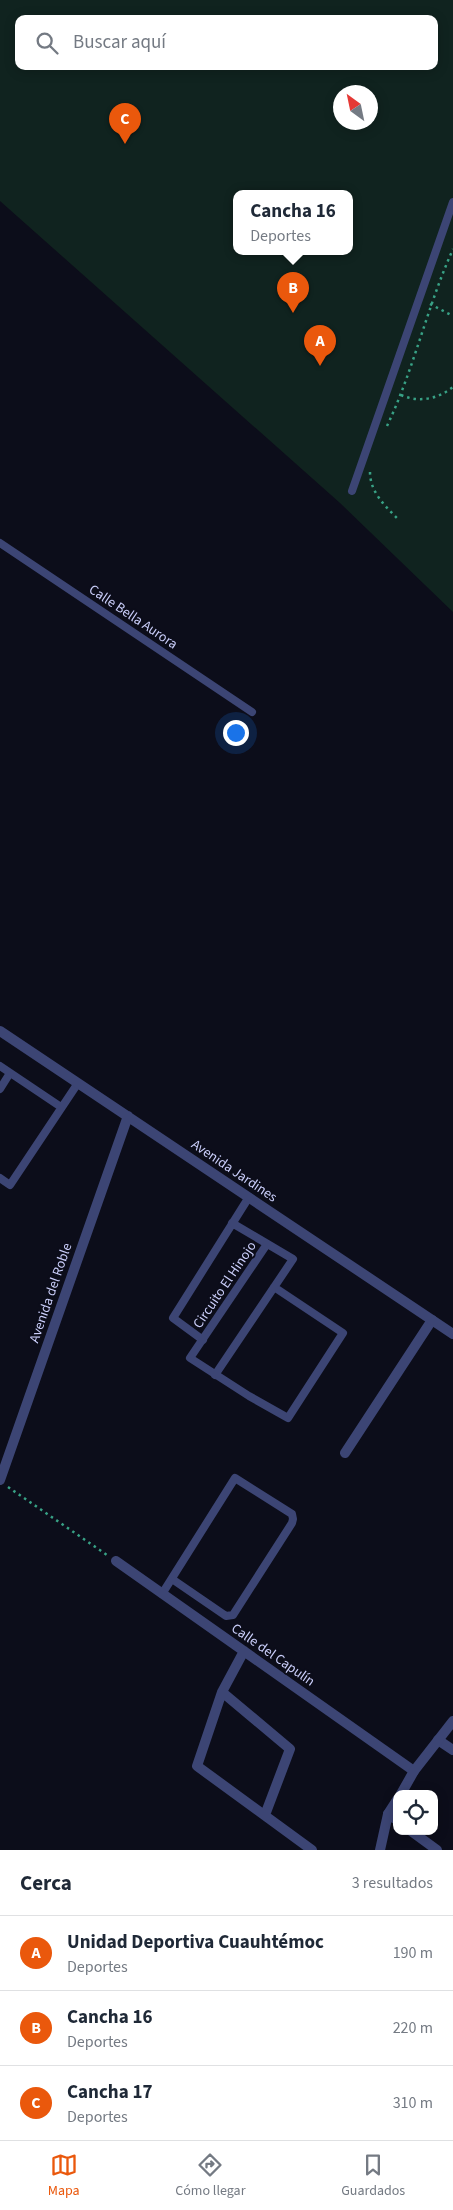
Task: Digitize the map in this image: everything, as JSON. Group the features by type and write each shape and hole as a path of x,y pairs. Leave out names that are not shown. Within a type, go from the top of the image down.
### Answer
{"street":[{"name":"Avenida Jardines","path":"0,1031 453,1334"},
{"name":"Avenida del Roble","path":"4,1483 128,1116"},
{"path":"345,1453 432,1320"},
{"name":"Calle del Capulín","path":"116,1561 414,1771"},
{"path":"244,1651 222,1692 197,1766 312,1850"},
{"path":"222,1692 290,1749 265,1815"},
{"path":"402,1790 414,1771 453,1721"},
{"path":"438,1740 453,1750"},
{"path":"380,1850 393,1817"},
{"path":"416,1835 436,1850"}],"lane":[{"path":"352,491 453,202"},
{"name":"Calle Bella Aurora","path":"0,543 252,712"},
{"path":"0,1066 62,1107"},
{"path":"0,1089 10,1073"},
{"path":"0,1178 10,1185 78,1083"},
{"name":"Circuito El Hinojo","path":"203,1340 173,1318 249,1198"},
{"name":"Circuito El Hinojo","path":"215,1375 293,1259 232,1223"},
{"name":"Circuito El Hinojo","path":"267,1244 190,1358 288,1418 343,1333 274,1287"},
{"path":"162,1594 235,1478 292,1514 294,1519 292,1523 233,1615 226,1616 172,1579"}],"path":[{"path":"383,434 401,395 430,304 453,249"},
{"path":"430,304 453,316"},
{"path":"401,395 409,398 429,399 445,394 453,387"},
{"path":"370,470 370,480 380,501 398,519"},
{"path":"4,1483 116,1561"}],"green space":[{"path":"0,0 453,0 453,612 340,503 0,201"}],"place":[{"name":"Cancha 17","path":"125,144"},
{"name":"Cancha 16","path":"293,313"},
{"name":"Unidad Deportiva Cuauhtémoc","path":"320,366"}]}
